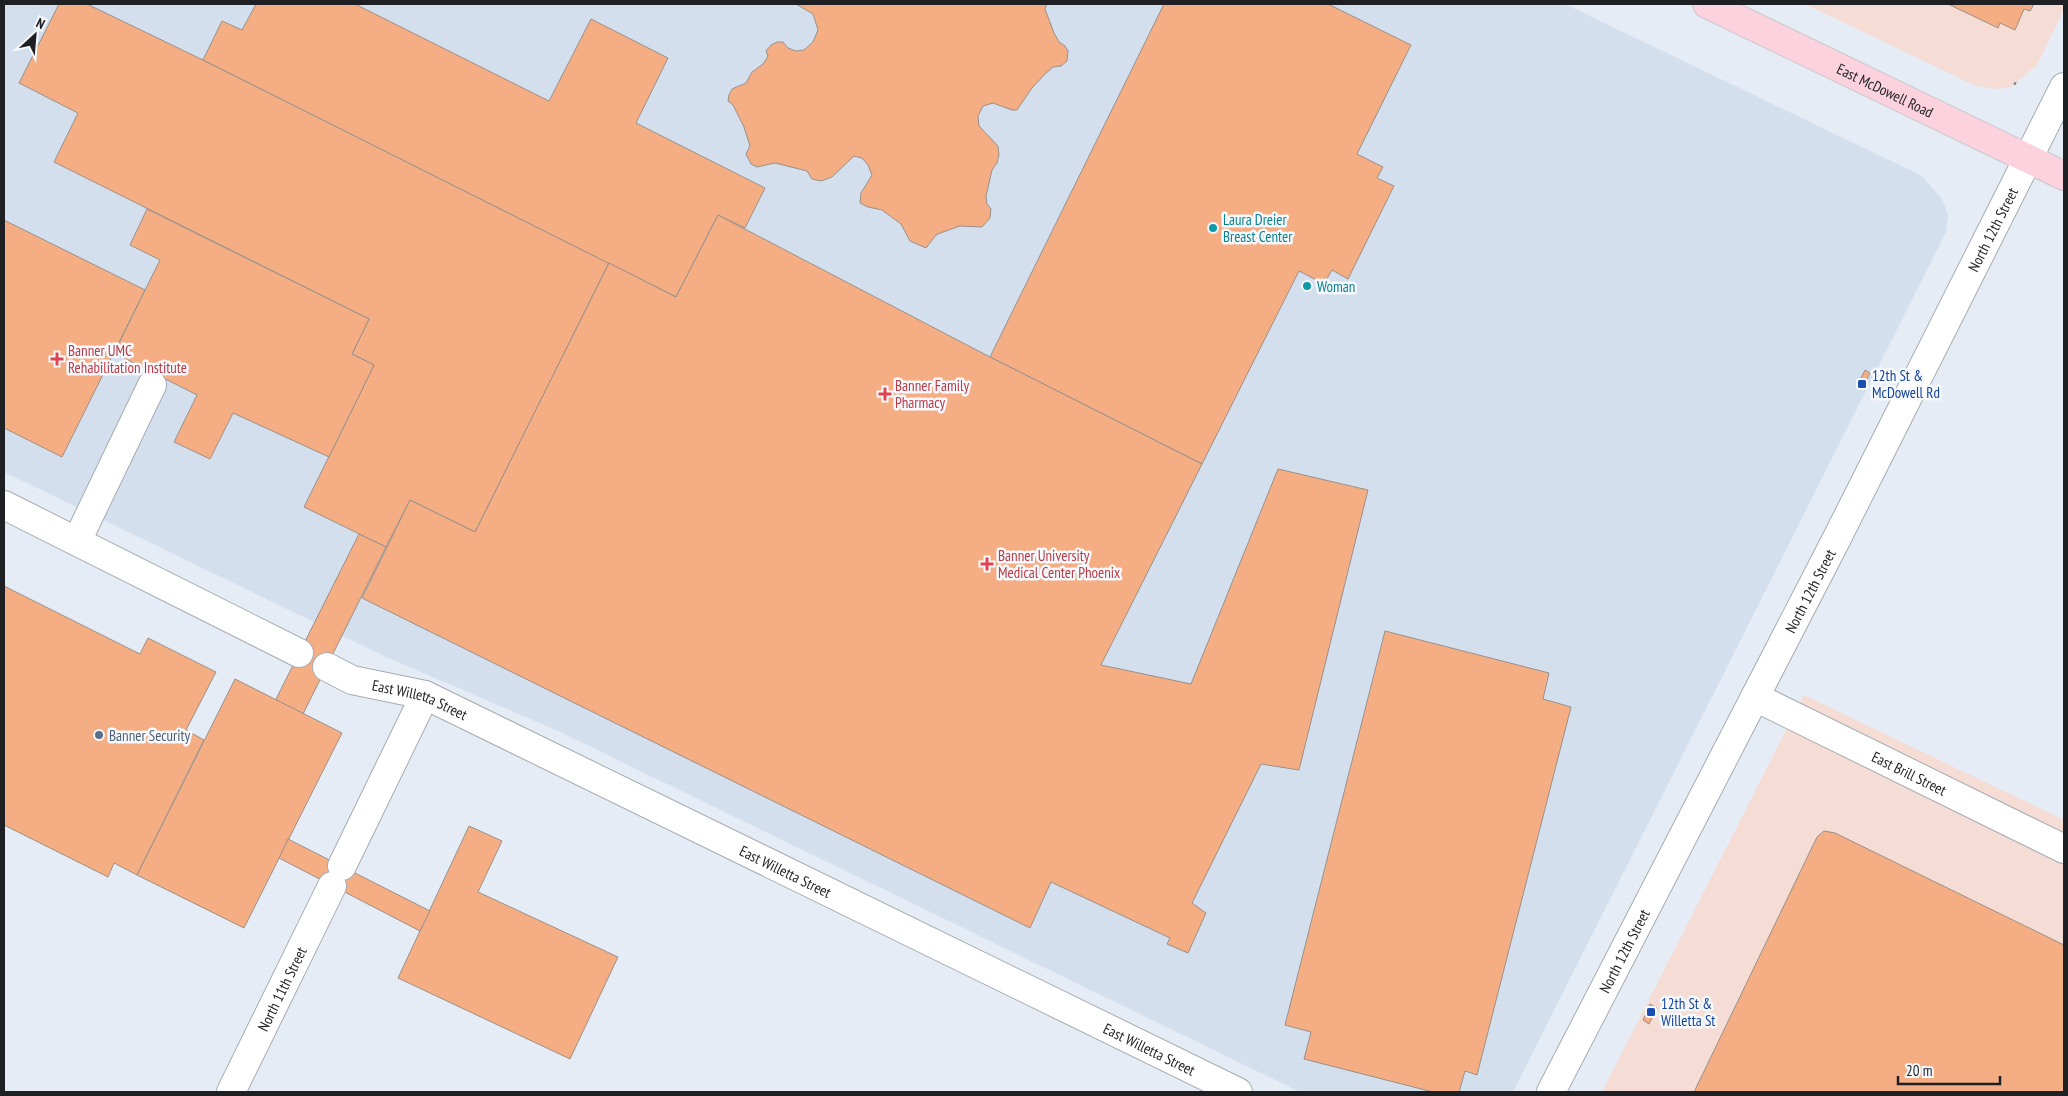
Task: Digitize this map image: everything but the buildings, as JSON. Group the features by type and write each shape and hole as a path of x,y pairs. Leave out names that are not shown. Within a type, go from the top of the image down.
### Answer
{"main road":[{"name":"East McDowell Road","path":"1707,4 2064,176"}],"street":[{"name":"North 12th Street","path":"1551,1092 1755,697 2064,87"},
{"path":"77,541 152,385"},
{"path":"4,505 299,653"},
{"name":"East Willetta Street","path":"327,668 352,680 425,695 1238,1092"},
{"name":"North 11th Street","path":"231,1092 425,695"},
{"name":"East Brill Street","path":"1755,697 2064,849"}],"shaded area":[{"name":"Banner University Medical Center Phoenix","path":"4,4 1565,4 1922,176 1942,199 1948,215 1946,232 1513,1092 1300,1092 558,731 386,657 4,472"},
{"path":"1805,4 2064,4 2064,9 2037,65 2011,87 1997,89 1976,86"},
{"path":"1804,695 2064,820 2064,1092 1602,1092"}],"place":[{"name":"Laura Dreier Breast Center","path":"1213,228"},
{"name":"Woman","path":"1307,286"},
{"name":"Banner UMC Rehabilitation Institute","path":"57,359"},
{"name":"12th St & McDowell Rd","path":"1862,384"},
{"name":"Banner Family Pharmacy","path":"885,394"},
{"name":"Banner University Medical Center Phoenix","path":"987,564"},
{"name":"Banner Security","path":"99,735"},
{"name":"12th St & Willetta St","path":"1651,1012"}]}
